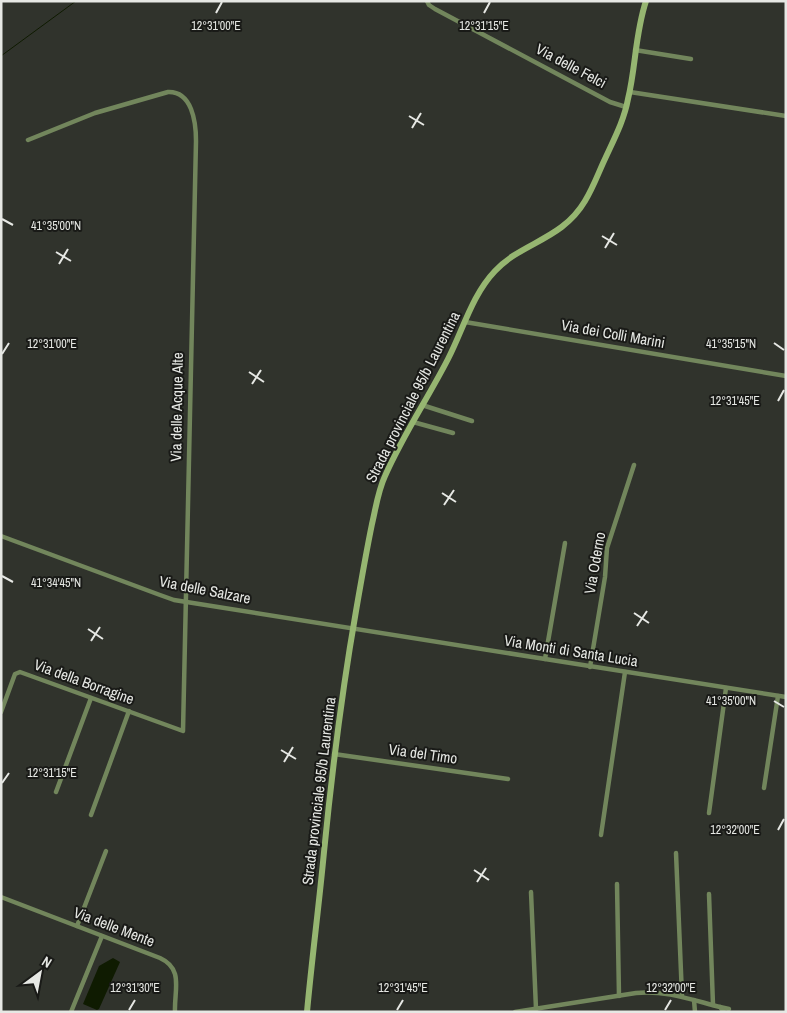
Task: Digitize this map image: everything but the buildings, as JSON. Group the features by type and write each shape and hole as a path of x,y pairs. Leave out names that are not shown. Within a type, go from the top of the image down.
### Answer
{"main road":[{"name":"Strada provinciale 95/b Laurentina","path":"307,1012 334,754 366,551 379,491 390,465 449,358 483,286 498,268 510,258 559,230 582,206 618,129 626,107 630,92 640,22 646,1"}],"street":[{"name":"Via delle Felci","path":"427,1 435,9 610,102 626,107"},
{"path":"635,50 691,59"},
{"name":"Via delle Acque Alte","path":"28,140 100,112 168,92 182,96 189,105 195,124 182,731"},
{"path":"630,92 786,116"},
{"name":"Via dei Colli Marini","path":"465,322 786,376"},
{"path":"422,405 472,421"},
{"path":"413,422 453,433"},
{"name":"Via Oderno","path":"590,666 605,577 607,548 634,465"},
{"name":"Via delle Salzare","path":"1,536 160,596 353,628"},
{"path":"544,660 565,543"},
{"name":"Via Monti di Santa Lucia","path":"353,628 544,660 786,697"},
{"name":"Via della Borragine","path":"1,712 15,674 21,672 182,731"},
{"path":"601,835 625,672"},
{"path":"709,813 726,688"},
{"path":"764,788 778,696"},
{"path":"56,792 91,698"},
{"path":"91,815 129,711"},
{"name":"Via del Timo","path":"334,754 508,779"},
{"path":"77,926 106,851"},
{"path":"676,853 682,996"},
{"path":"616,884 619,996"},
{"path":"531,892 536,1008"},
{"path":"709,894 713,1005"},
{"name":"Via delle Mente","path":"1,897 160,958 170,964 176,975 175,1012"},
{"path":"71,1012 102,936"},
{"path":"515,1012 652,992 682,996 729,1009"},
{"path":"694,1000 695,1012"},
{"path":"720,1007 724,1012"}],"shaded area":[{"path":"113,958 120,962 99,1009 97,1010 83,1004 99,966"}],"waterway":[{"path":"1,56 76,1"}]}
